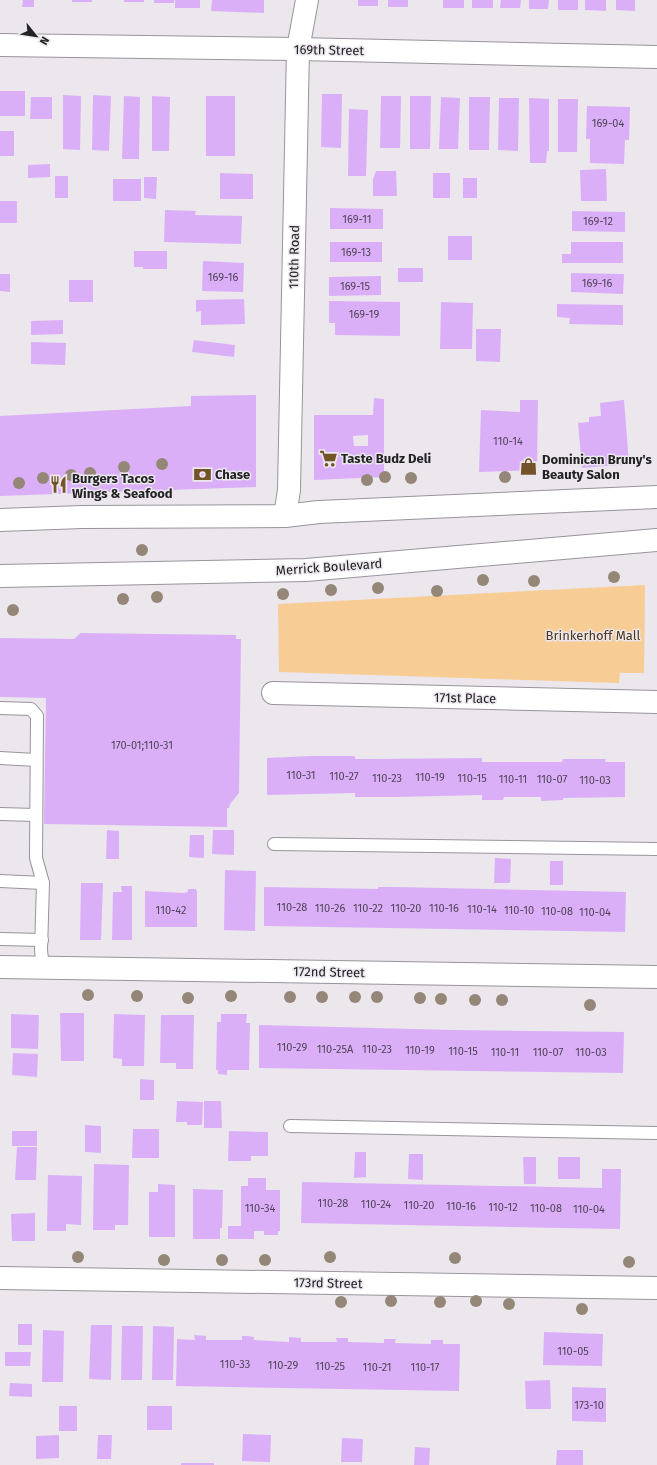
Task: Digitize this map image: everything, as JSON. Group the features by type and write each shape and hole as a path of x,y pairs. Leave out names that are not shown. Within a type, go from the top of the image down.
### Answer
{"street":[{"name":"110th Road","path":"285,516 289,490 298,49 307,0"},
{"name":"169th Street","path":"0,45 298,49 657,57"},
{"path":"0,520 285,516 319,512 657,497"},
{"name":"Merrick Boulevard","path":"0,576 306,570 657,540"},
{"name":"171st Place","path":"273,693 657,702"},
{"name":"172nd Street","path":"0,967 657,977"},
{"name":"173rd Street","path":"0,1278 657,1288"}],"lane":[{"path":"0,708 32,709 38,716 36,760 36,858 43,883 43,968"},
{"path":"0,758 36,760"},
{"path":"0,814 36,815"},
{"path":"274,844 657,849"},
{"path":"0,881 43,883"},
{"path":"0,940 42,940"},
{"path":"290,1126 657,1133"}],"green space":[{"name":"Brinkerhoff Mall","path":"645,585 644,673 620,673 619,683 279,672 278,604"}],"building":[{"path":"23,0 34,0 34,7 22,7"},
{"path":"72,0 92,0 92,2 72,2"},
{"path":"124,0 144,0 144,2 124,2"},
{"path":"154,0 174,0 174,3 154,3"},
{"path":"175,0 200,0 200,8 175,8"},
{"path":"212,0 264,0 264,13 211,11"},
{"path":"358,0 378,0 378,6 358,6"},
{"path":"388,0 408,0 408,7 388,7"},
{"path":"443,0 464,0 464,8 443,8"},
{"path":"472,0 493,0 493,8 472,8"},
{"path":"501,0 521,0 520,8 500,8"},
{"path":"529,0 549,0 548,9 529,9"},
{"path":"558,0 578,0 578,10 558,10"},
{"path":"585,0 606,0 606,11 585,10"},
{"path":"616,0 635,0 635,11 616,10"},
{"path":"0,91 25,91 25,116 0,116"},
{"path":"322,94 342,94 341,148 321,147"},
{"path":"63,95 81,96 80,150 63,149"},
{"path":"93,95 111,96 109,151 92,150"},
{"path":"124,96 140,97 139,159 122,159"},
{"path":"152,96 170,97 169,151 152,151"},
{"path":"206,96 235,96 235,156 206,156"},
{"path":"381,96 401,96 400,148 380,148"},
{"path":"410,96 431,96 430,149 410,149"},
{"path":"31,97 52,97 52,119 30,119"},
{"path":"441,97 460,98 458,149 439,149"},
{"path":"469,97 490,97 489,150 469,150"},
{"path":"499,98 519,98 518,151 498,150"},
{"path":"529,98 549,99 549,151 547,151 546,163 530,163"},
{"path":"558,99 578,99 577,152 558,152"},
{"path":"587,106 630,107 629,140 625,140 624,164 590,163 590,139 586,139"},
{"path":"349,109 368,110 366,176 348,176"},
{"path":"0,131 14,131 14,156 0,156"},
{"path":"50,164 50,177 28,178 28,165"},
{"path":"606,169 607,201 581,201 580,170"},
{"path":"376,171 396,171 397,196 373,196 373,179"},
{"path":"220,173 253,174 253,199 220,199"},
{"path":"433,173 450,173 450,198 433,198"},
{"path":"55,176 68,176 68,198 55,198"},
{"path":"144,177 157,177 156,199 144,198"},
{"path":"463,178 477,178 477,198 463,198"},
{"path":"113,179 141,179 141,201 113,201"},
{"path":"0,201 17,201 17,223 0,223"},
{"path":"330,208 383,209 383,229 330,229"},
{"path":"165,210 196,211 195,215 242,216 241,244 164,242"},
{"path":"572,211 625,212 625,232 572,231"},
{"path":"448,236 472,236 472,260 448,260"},
{"path":"330,242 382,242 382,262 330,262"},
{"path":"571,242 623,242 623,263 562,263 562,254 571,254"},
{"path":"134,251 167,251 167,269 143,269 143,267 134,267"},
{"path":"203,261 244,263 243,292 202,291"},
{"path":"398,268 423,268 423,282 398,282"},
{"path":"571,273 624,274 623,294 571,292"},
{"path":"0,274 10,274 10,292 0,291"},
{"path":"381,276 381,295 329,296 329,277"},
{"path":"69,280 93,280 93,302 69,302"},
{"path":"244,299 245,324 201,325 201,311 196,312 196,300"},
{"path":"329,301 400,302 400,336 335,335 335,323 329,323"},
{"path":"441,302 473,303 472,349 440,349"},
{"path":"557,304 623,305 623,325 569,324 570,318 557,317"},
{"path":"63,320 63,334 31,335 31,321"},
{"path":"476,329 501,329 500,362 476,361"},
{"path":"194,340 235,345 234,357 192,352"},
{"path":"31,342 66,343 65,365 31,364"},
{"path":"256,395 256,487 0,496 0,416 191,406 191,396"},
{"path":"374,398 384,399 384,477 314,480 314,415 373,415","holes":["368,435 368,446 354,446 353,436"]},
{"path":"520,400 538,400 537,470 479,472 481,410 520,412"},
{"path":"624,400 629,464 582,468 578,423 589,422 589,417 601,416 600,403"},
{"path":"81,633 236,635 236,639 241,639 239,793 230,804 229,808 227,808 227,827 44,824 46,698 0,697 0,638 74,639"},
{"path":"355,756 355,759 482,758 482,762 562,762 563,759 606,759 605,762 625,762 625,797 563,798 563,800 541,801 541,797 504,797 503,800 482,800 482,795 355,797 355,793 267,795 267,758"},
{"path":"107,830 119,831 119,859 106,859"},
{"path":"213,830 234,830 234,855 212,854"},
{"path":"190,835 204,835 204,858 189,857"},
{"path":"495,858 511,859 510,883 494,883"},
{"path":"550,861 563,861 563,885 550,885"},
{"path":"225,870 256,871 255,931 224,930"},
{"path":"81,883 103,883 101,940 80,940"},
{"path":"121,886 132,886 132,940 112,940 113,892 122,892"},
{"path":"264,887 378,889 378,887 397,887 626,892 625,932 264,926"},
{"path":"188,889 196,889 197,892 197,927 145,927 145,891 183,893 188,892"},
{"path":"60,1013 84,1013 84,1061 61,1061"},
{"path":"11,1014 39,1015 38,1049 11,1048"},
{"path":"114,1014 145,1015 144,1066 122,1066 122,1059 113,1058"},
{"path":"221,1014 247,1014 246,1023 250,1023 249,1070 227,1070 227,1075 218,1074 218,1070 216,1070 217,1022 221,1022"},
{"path":"161,1015 194,1015 193,1069 176,1069 176,1063 160,1063"},
{"path":"259,1025 452,1030 624,1032 623,1073 259,1068"},
{"path":"13,1053 38,1054 37,1077 12,1075"},
{"path":"140,1079 154,1080 154,1100 140,1100"},
{"path":"177,1101 203,1102 202,1125 187,1125 187,1122 176,1122"},
{"path":"204,1101 221,1101 222,1128 204,1128"},
{"path":"85,1125 101,1126 101,1153 85,1152"},
{"path":"133,1129 159,1129 159,1158 132,1158"},
{"path":"12,1131 37,1131 37,1146 12,1146"},
{"path":"229,1131 268,1132 268,1156 251,1156 251,1161 228,1161"},
{"path":"17,1147 37,1147 36,1180 15,1180"},
{"path":"355,1152 366,1152 366,1177 354,1178"},
{"path":"409,1154 423,1154 423,1180 408,1179"},
{"path":"523,1157 536,1157 536,1184 524,1184"},
{"path":"558,1157 580,1157 580,1179 558,1179"},
{"path":"94,1164 129,1165 128,1225 115,1225 115,1230 93,1230"},
{"path":"602,1169 621,1169 620,1229 301,1223 302,1182 602,1188"},
{"path":"48,1175 82,1176 81,1225 66,1224 66,1231 47,1231"},
{"path":"248,1178 266,1178 266,1190 280,1190 280,1231 278,1231 278,1235 264,1235 264,1231 254,1231 254,1239 228,1239 228,1226 241,1226 241,1186 248,1186"},
{"path":"158,1184 175,1185 175,1237 149,1237 149,1192 158,1192"},
{"path":"193,1189 223,1190 222,1228 220,1228 220,1239 193,1239"},
{"path":"35,1213 35,1241 12,1241 11,1214"},
{"path":"18,1324 32,1324 32,1345 18,1345"},
{"path":"91,1325 112,1325 111,1380 89,1379"},
{"path":"122,1326 143,1326 142,1380 121,1380"},
{"path":"153,1326 174,1327 173,1380 152,1380"},
{"path":"43,1330 64,1331 63,1382 42,1382"},
{"path":"544,1332 603,1334 602,1366 543,1365"},
{"path":"194,1335 206,1336 206,1340 242,1340 242,1336 248,1336 254,1337 254,1340 289,1342 289,1337 301,1338 301,1342 337,1342 336,1338 348,1338 348,1342 384,1343 384,1339 396,1339 395,1343 431,1344 431,1340 443,1340 443,1344 460,1344 459,1391 176,1386 177,1339 195,1340"},
{"path":"5,1352 31,1352 30,1366 5,1366"},
{"path":"550,1380 551,1409 526,1409 525,1381"},
{"path":"10,1383 32,1384 32,1397 9,1396"},
{"path":"572,1387 606,1388 606,1422 572,1421"},
{"path":"59,1406 77,1406 77,1431 59,1431"},
{"path":"147,1406 172,1406 172,1430 147,1430"},
{"path":"243,1434 271,1435 270,1462 242,1461"},
{"path":"59,1435 59,1458 36,1459 36,1436"},
{"path":"98,1435 112,1435 111,1459 97,1459"},
{"path":"342,1438 363,1439 362,1462 341,1462"},
{"path":"415,1447 430,1448 429,1465 414,1465"},
{"path":"557,1450 583,1450 583,1465 556,1465"},
{"path":"181,1463 214,1463 214,1465 181,1465"}],"place":[{"name":"Taste Budz Deli","path":"328,458"},
{"name":"Dominican Bruny's Beauty Salon","path":"529,466"},
{"name":"Chase","path":"202,474"},
{"name":"Burgers Tacos Wings & Seafood","path":"59,485"}]}
